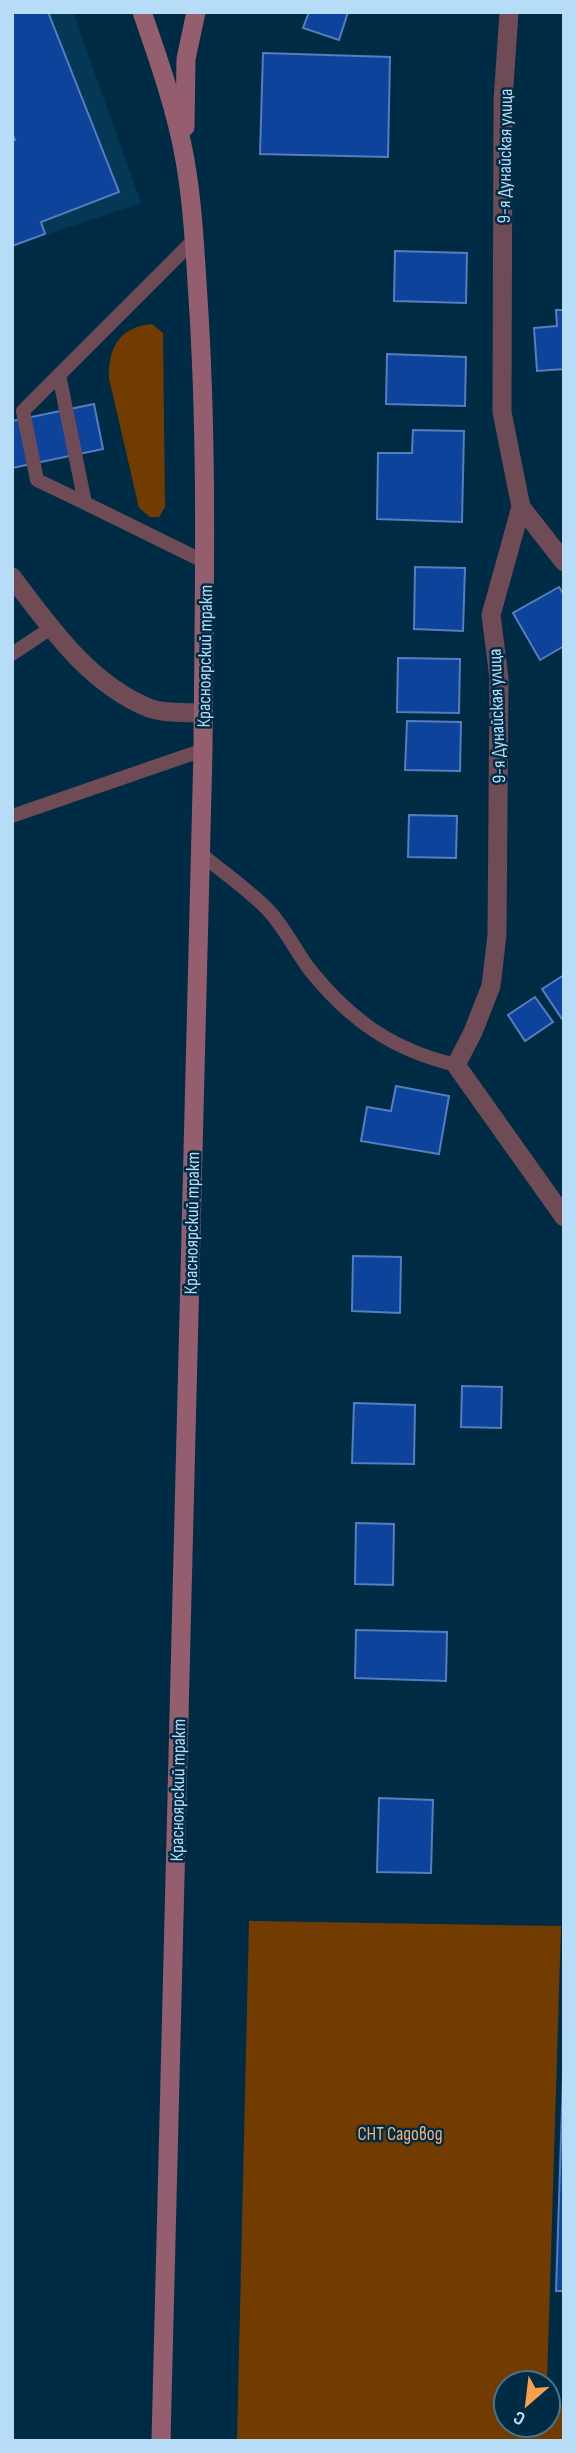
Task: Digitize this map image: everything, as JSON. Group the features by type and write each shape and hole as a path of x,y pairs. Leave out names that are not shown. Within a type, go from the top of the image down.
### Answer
{"main road":[{"name":"Красноярский тракт","path":"142,12 167,83 185,160 203,366 205,562 203,750 161,2441"},
{"path":"185,160 186,59 196,12"}],"street":[{"name":"9-я Дунайская улица","path":"456,1065 473,1032 491,986 497,935 499,678 491,615 521,507 502,412 503,101 509,12"},
{"path":"521,507 564,562"},
{"path":"12,577 51,628 104,684 151,709 203,713"},
{"path":"456,1065 564,1217"}],"lane":[{"path":"194,240 23,411 37,480 205,562"},
{"path":"59,376 85,503"},
{"path":"12,654 51,628"},
{"path":"12,816 203,750"},
{"path":"200,853 270,912 310,970 339,1003 399,1047 456,1065"}],"shaded area":[{"path":"12,12 73,12 141,203 12,246"}],"green space":[{"path":"152,324 163,333 165,507 159,517 150,517 139,508 109,378 111,357 118,340 132,329"},
{"name":"СНТ Садовод","path":"249,1921 561,1926 547,2369 492,2369 492,2439 562,2439 562,2406 564,2441 237,2441"}],"building":[{"path":"48,12 119,192 41,222 45,234 12,246 12,141 15,140 12,132 12,14"},
{"path":"309,12 348,12 339,40 303,28"},
{"path":"263,53 390,57 388,157 260,154"},
{"path":"395,251 467,253 466,303 394,301"},
{"path":"556,310 564,310 564,369 537,371 534,328 557,326"},
{"path":"387,354 466,357 465,406 386,404"},
{"path":"94,404 103,449 12,468 12,421"},
{"path":"413,430 464,431 462,522 377,519 378,453 412,453"},
{"path":"415,567 465,568 463,631 414,629"},
{"path":"559,587 564,595 564,646 540,660 513,613"},
{"path":"398,658 460,659 459,713 397,712"},
{"path":"407,721 461,722 460,771 405,770"},
{"path":"409,815 457,816 456,858 408,857"},
{"path":"564,975 564,1018 562,1019 542,989"},
{"path":"535,997 553,1022 525,1041 508,1015"},
{"path":"396,1086 449,1096 439,1154 361,1141 367,1107 391,1111"},
{"path":"353,1256 401,1257 400,1313 352,1311"},
{"path":"462,1386 502,1387 501,1428 461,1427"},
{"path":"354,1403 415,1405 414,1464 352,1463"},
{"path":"356,1523 394,1524 393,1585 355,1584"},
{"path":"356,1630 447,1632 446,1681 355,1678"},
{"path":"379,1798 433,1800 431,1873 377,1872"},
{"path":"564,2047 564,2291 556,2291"}]}
